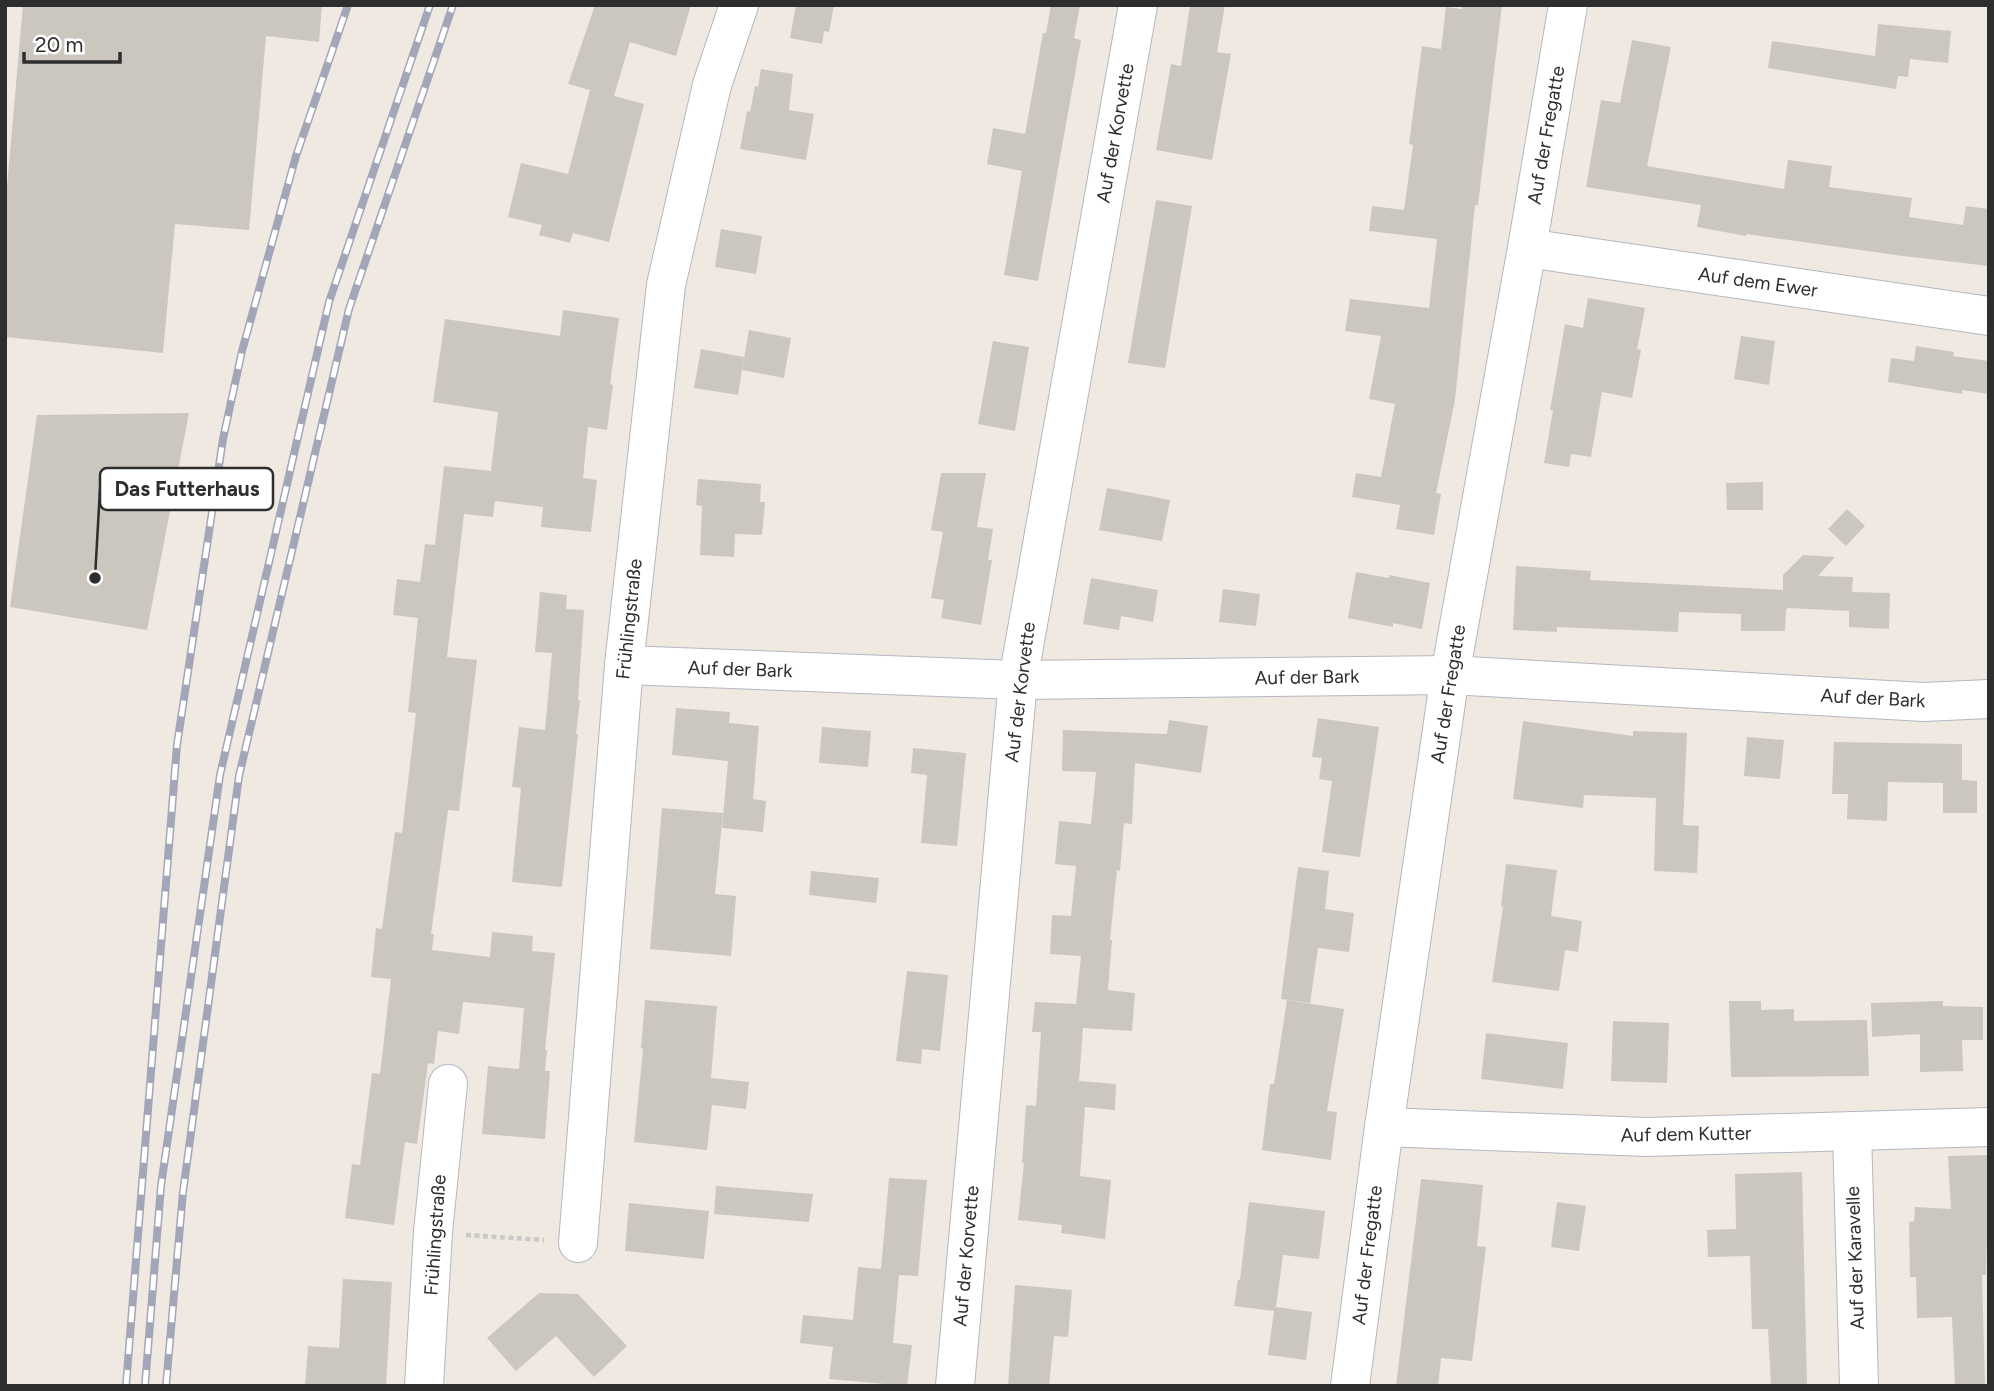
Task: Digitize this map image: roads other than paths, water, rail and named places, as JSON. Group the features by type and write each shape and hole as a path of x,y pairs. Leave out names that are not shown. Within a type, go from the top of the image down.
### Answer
{"street":[{"name":"Frühlingstraße","path":"578,1243 624,664 666,285 712,85 739,5"},
{"name":"Auf der Korvette","path":"955,1386 1018,680 1138,5"},
{"name":"Auf der Fregatte","path":"1350,1386 1384,1127 1450,675 1568,5"},
{"name":"Auf dem Ewer","path":"1527,248 1989,316"},
{"name":"Auf der Bark","path":"624,664 1018,680 1450,675 1924,702 1989,699"},
{"name":"Frühlingstraße","path":"424,1386 433,1232 448,1084"},
{"name":"Auf dem Kutter","path":"1384,1127 1647,1137 1989,1127"},
{"name":"Auf der Karavelle","path":"1852,1131 1859,1386"}],"railway":[{"path":"126,1386 177,745 223,439 242,351 296,156 348,5"},
{"path":"145,1386 161,1186 220,775 329,302 430,5"},
{"path":"166,1386 183,1192 239,776 349,309 453,5"}],"place":[{"name":"Das Futterhaus","path":"95,578"}]}
